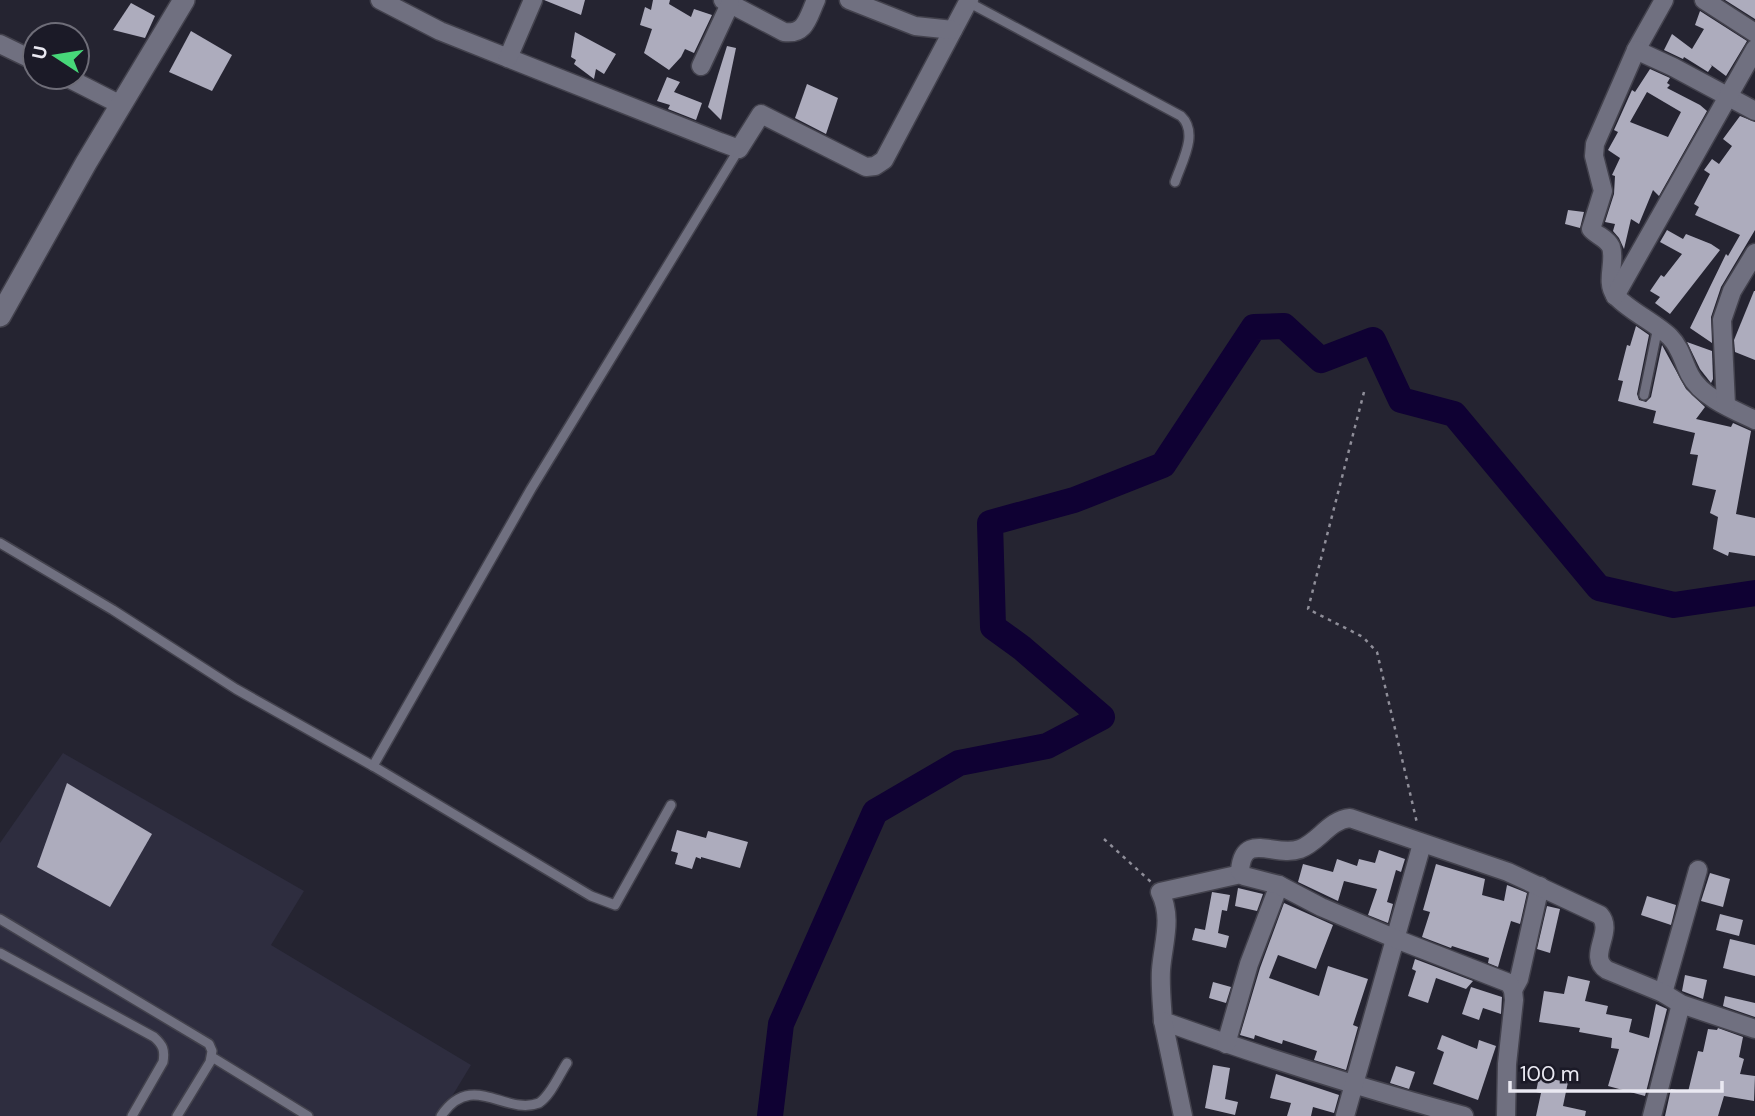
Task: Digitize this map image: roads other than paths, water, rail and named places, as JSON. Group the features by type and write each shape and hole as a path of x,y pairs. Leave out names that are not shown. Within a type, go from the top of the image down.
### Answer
{"street":[{"path":"0,317 184,0"},
{"path":"380,0 440,31 642,113 739,149 761,114 866,167 875,166 884,160 968,1"},
{"path":"508,58 533,0"},
{"path":"701,65 726,2 793,34 804,28 816,0"},
{"path":"849,0 915,26 953,30"},
{"path":"1664,0 1636,50 1594,149 1603,191 1591,229 1611,248 1611,281 1615,296 1658,327 1677,345 1696,384 1755,421"},
{"path":"1704,0 1755,33"},
{"path":"0,44 21,54"},
{"path":"1615,296 1755,49"},
{"path":"1636,50 1755,111"},
{"path":"91,90 121,105"},
{"path":"1726,405 1722,320 1732,291 1755,253"},
{"path":"1241,874 1240,865 1249,848 1281,851 1301,848 1342,819 1360,821 1479,862 1594,911 1604,918 1606,928 1598,959 1602,967 1663,993 1681,1004 1755,1029"},
{"path":"1345,1116 1422,844"},
{"path":"1663,993 1699,870"},
{"path":"1183,1116 1163,1021 1161,967 1168,915 1160,892 1241,874 1279,885 1321,907 1396,939 1500,978 1509,983 1513,990"},
{"path":"1226,1044 1249,964 1279,885"},
{"path":"1506,1116 1513,990 1522,967 1540,886"},
{"path":"1652,1116 1681,1004"},
{"path":"1163,1021 1353,1085 1464,1116"}],"lane":[{"path":"968,1 1181,116 1188,123 1190,132 1175,182"},
{"path":"373,766 531,489 739,149"},
{"path":"1644,395 1658,327"},
{"path":"0,543 113,610 236,689 373,766 567,883 615,905 671,805"},
{"path":"0,919 209,1044 212,1057 177,1116"},
{"path":"0,953 154,1037 162,1044 165,1052 163,1062 132,1116"},
{"path":"212,1057 309,1116"},
{"path":"441,1116 456,1099 466,1096 524,1108 535,1105 542,1101 567,1063"}],"waterway":[{"path":"770,1116 781,1024 875,812 959,763 1047,746 1102,717 1022,648 993,627 990,523 1074,500 1163,465 1254,327 1284,326 1321,360 1373,340 1401,400 1454,414 1599,588 1674,605 1755,593"}]}
